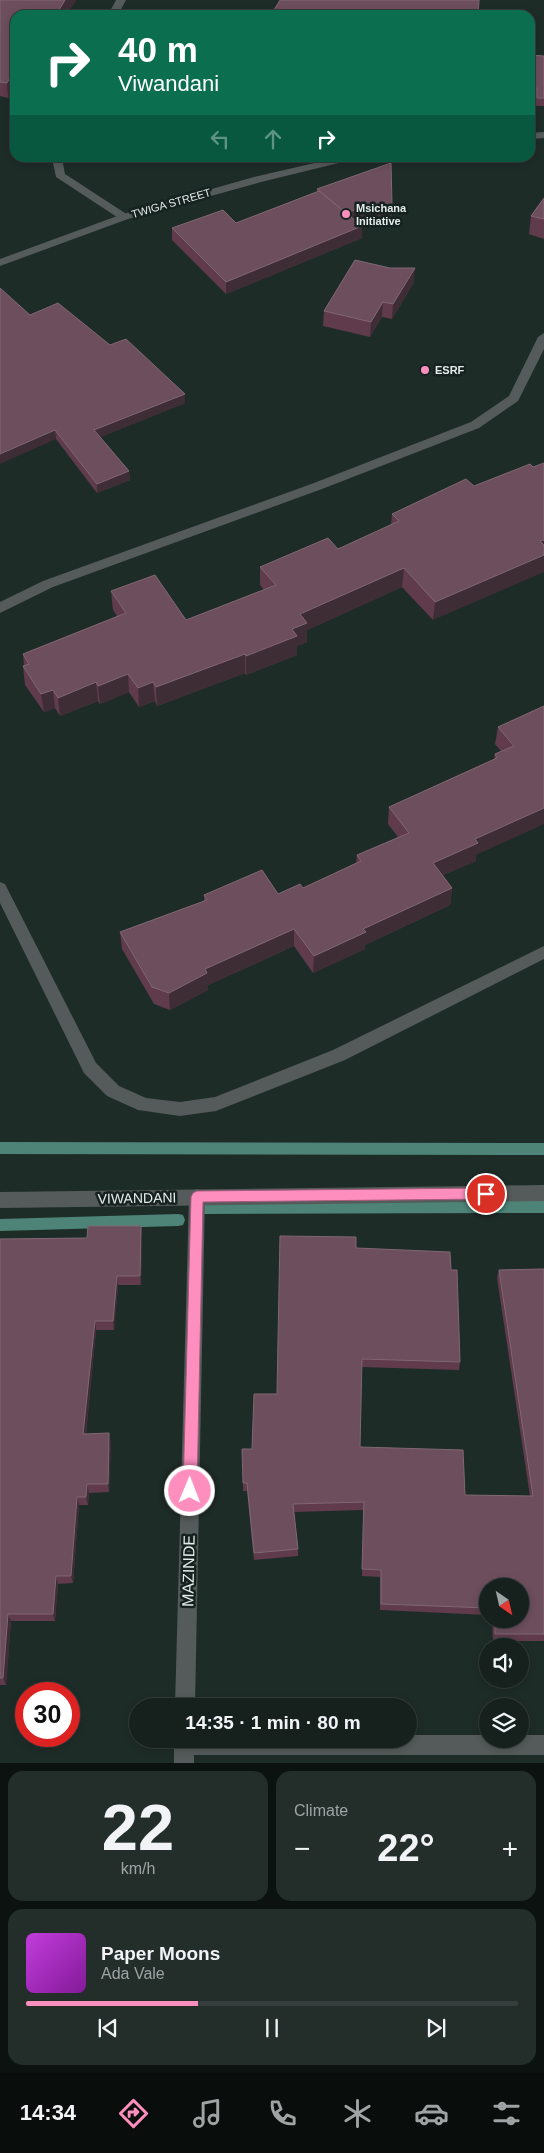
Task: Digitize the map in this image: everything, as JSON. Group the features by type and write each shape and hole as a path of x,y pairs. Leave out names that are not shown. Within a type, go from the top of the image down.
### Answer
{"street":[{"path":"58,162 60,175 124,217"},
{"name":"TWIGA STREET","path":"0,263 124,217 258,179 330,162"},
{"path":"0,608 48,584 336,479 475,425 514,398 544,336"},
{"path":"0,888 90,1068 113,1091 144,1105 180,1109 216,1104 339,1055 544,952"},
{"name":"VIWANDANI","path":"0,1200 544,1193"},
{"name":"MAZINDE","path":"185,1698 197,1197"},
{"path":"184,1749 544,1745"}],"building":[{"path":"0,0 65,0 59,10 10,10 10,78 7,83 0,82"},
{"path":"280,0 479,0 478,10 274,10"},
{"path":"535,55 544,56 544,98 537,98 537,88 535,88"},
{"path":"391,163 392,205 345,212 317,189"},
{"path":"319,191 362,226 226,282 172,228 223,210 236,223"},
{"path":"544,198 544,219 531,216"},
{"path":"355,260 390,268 415,268 393,304 383,302 371,322 324,311"},
{"path":"0,288 30,315 58,303 110,345 126,339 185,394 94,430 129,471 97,484 55,430 0,454"},
{"path":"544,463 544,540 540,541 544,545 544,555 435,602 404,568 300,614 307,623 292,629 297,636 156,687 153,682 138,688 128,674 98,686 96,682 58,698 53,690 41,694 23,666 29,664 23,654 126,613 111,591 155,575 186,620 276,585 260,567 328,538 338,549 399,521 392,514 466,479 474,486 530,464 533,467"},
{"path":"544,706 544,808 475,839 478,843 433,863 452,888 363,929 366,932 314,956 294,929 205,969 207,973 169,993 152,987 120,932 207,900 204,895 262,870 278,894 300,884 303,888 361,861 357,855 409,833 389,807 497,758 495,754 514,746 498,727"},
{"path":"88,1226 141,1226 140,1276 117,1276 113,1321 95,1321 83,1434 109,1433 108,1484 87,1484 86,1497 77,1497 71,1576 56,1576 53,1614 8,1614 3,1678 0,1678 0,1239 87,1238"},
{"path":"280,1236 356,1237 356,1248 450,1252 451,1270 457,1270 460,1362 362,1359 360,1447 463,1450 465,1495 533,1496 499,1270 544,1269 544,1634 495,1634 495,1628 529,1628 529,1578 479,1578 479,1608 381,1604 381,1570 362,1569 364,1502 293,1504 298,1549 254,1553 247,1483 243,1483 242,1449 252,1449 254,1394 277,1394"}],"waterway":[{"path":"0,1148 544,1149"},
{"path":"205,1208 544,1207"},
{"path":"0,1225 178,1220"}],"place":[{"name":"Msichana Initiative","path":"346,214"},
{"name":"ESRF","path":"425,370"}],"route":[{"path":"190,1491 197,1197 486,1194"}]}
